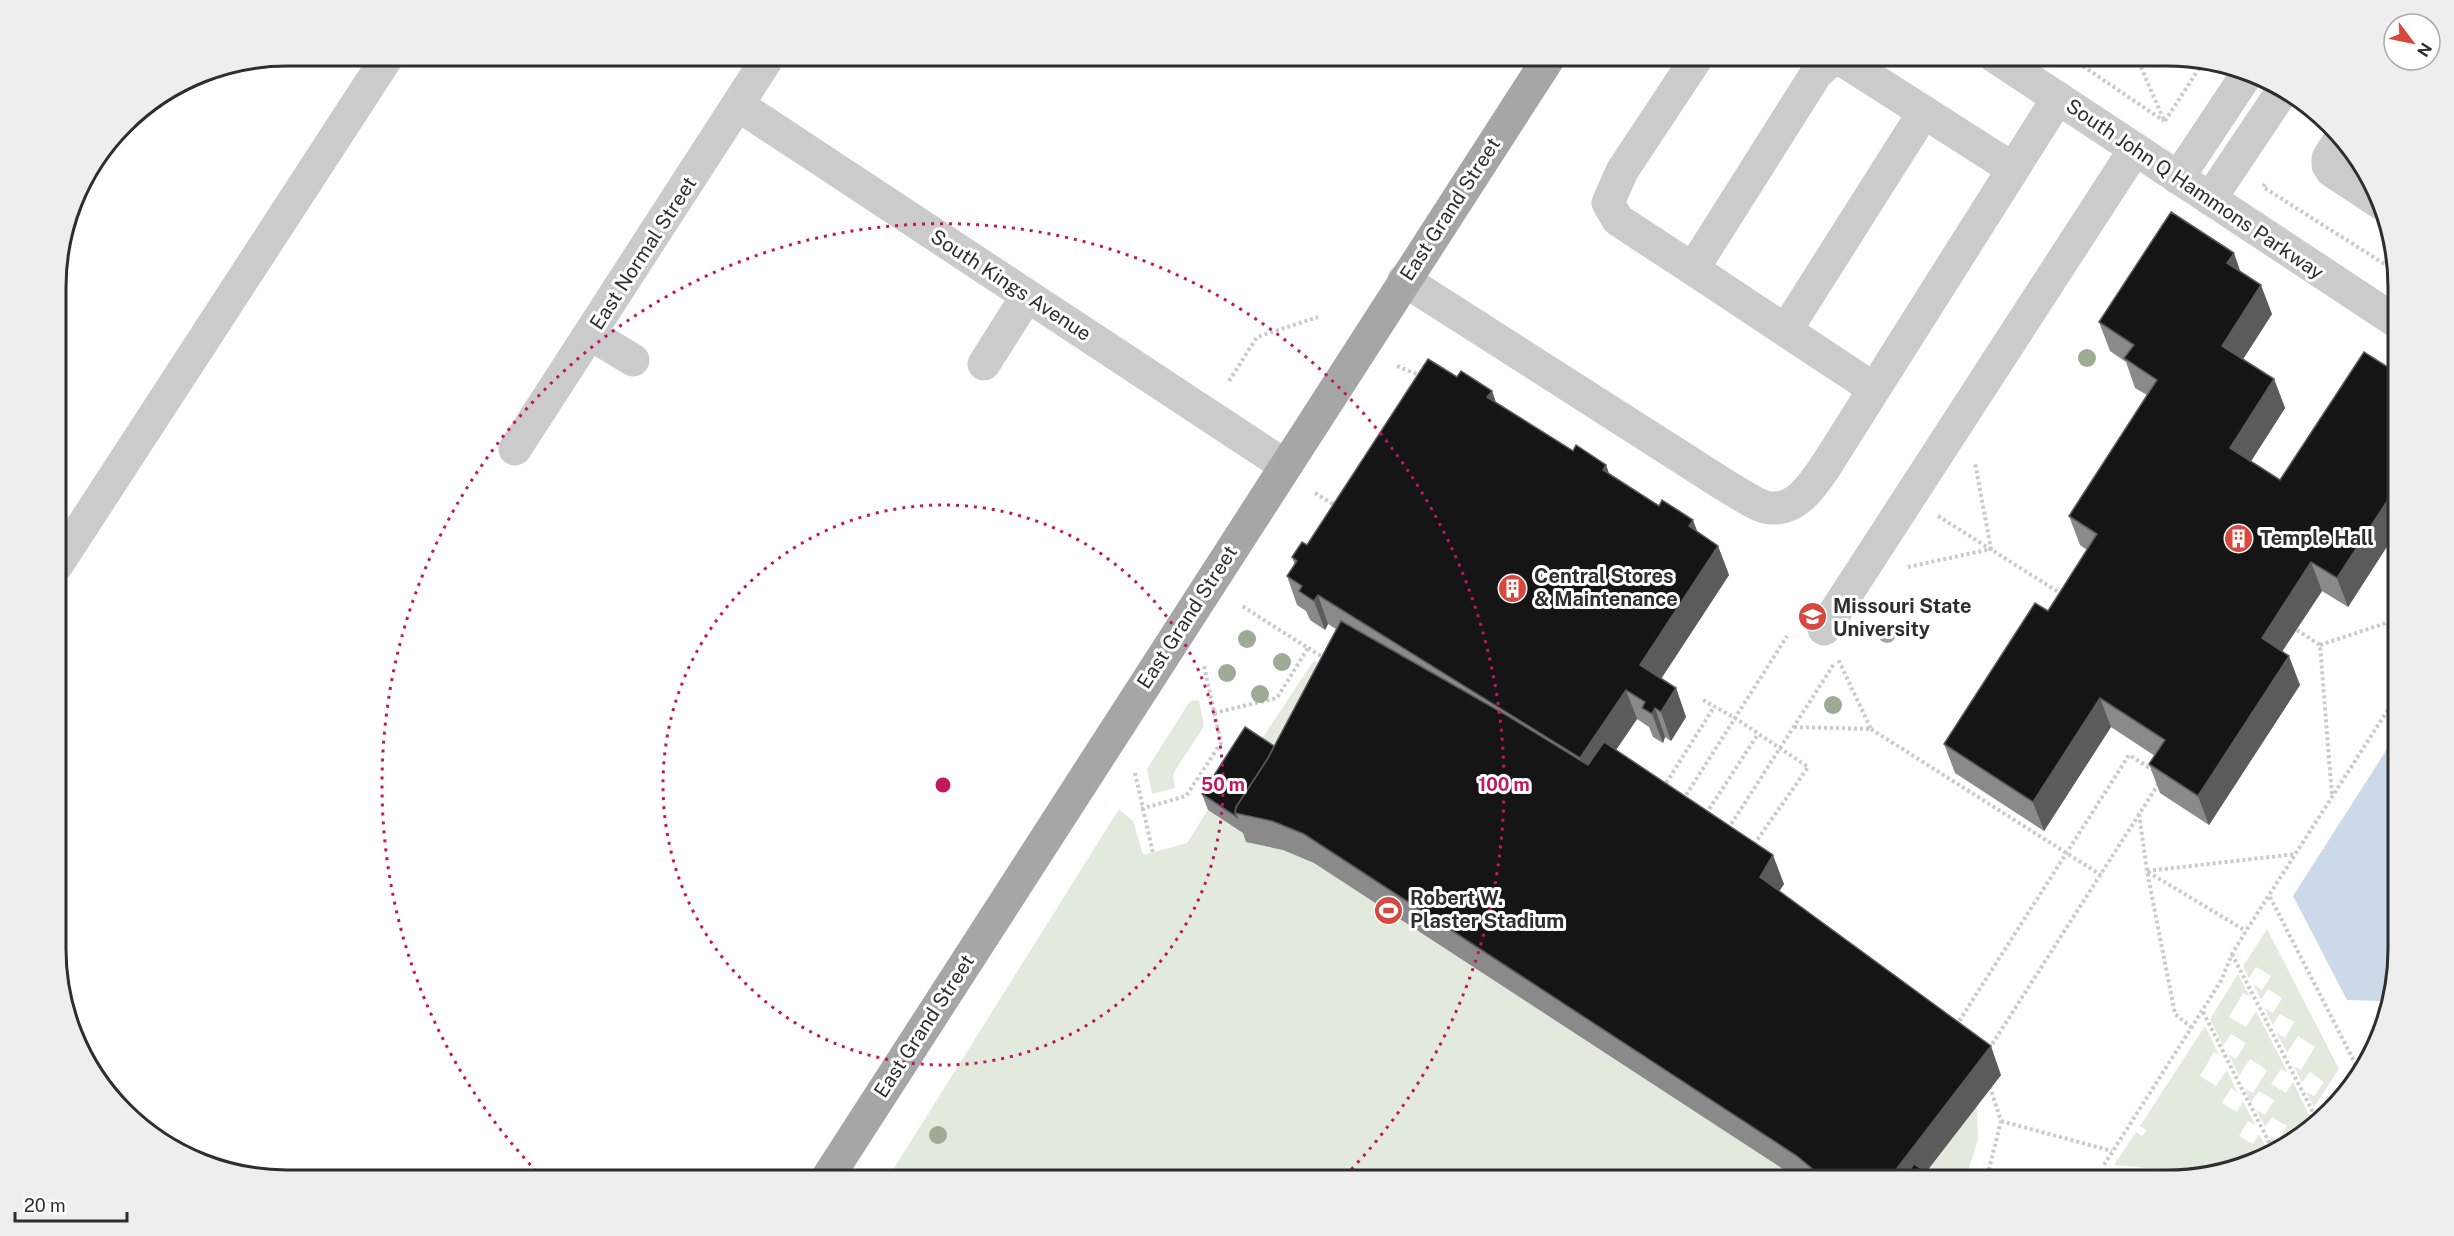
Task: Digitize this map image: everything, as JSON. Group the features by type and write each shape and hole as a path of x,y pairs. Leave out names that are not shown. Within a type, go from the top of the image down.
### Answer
{"main road":[{"name":"East Grand Street","path":"834,1170 1284,465 1543,66"}],"street":[{"path":"66,551 381,66"},
{"name":"East Normal Street","path":"515,449 763,66"},
{"path":"1691,66 1622,171 1608,203 1617,220 1874,389"},
{"path":"1693,269 1816,74 1825,66"},
{"path":"1852,66 2013,169"},
{"name":"South John Q Hammons Parkway","path":"2009,66 2388,316"},
{"path":"2178,178 2243,80"},
{"path":"2210,199 2279,96"},
{"path":"1404,280 1723,484 1765,507 1789,505 1808,492 2058,98"},
{"name":"South Kings Avenue","path":"738,105 1284,465"},
{"path":"1786,330 1924,112"},
{"path":"2336,145 2328,158 2328,165 2332,171 2368,194"},
{"path":"1824,628 2135,150"},
{"path":"984,364 1027,296"},
{"path":"590,334 633,360"}],"path":[{"path":"2083,66 2164,121"},
{"path":"2140,66 2164,121"},
{"path":"2164,121 2199,68"},
{"path":"2267,178 2263,187 2387,267"},
{"path":"1229,381 1257,337 1318,317"},
{"path":"1397,366 1424,377"},
{"path":"1974,462 1991,549"},
{"path":"1315,493 1347,513"},
{"path":"1932,513 2070,600"},
{"path":"1906,567 1991,549"},
{"path":"1242,606 1332,663"},
{"path":"2320,645 2388,622"},
{"path":"2297,630 2320,645"},
{"path":"1679,806 1787,636"},
{"path":"2320,645 2332,797"},
{"path":"1214,713 1277,698 1308,648"},
{"path":"1726,833 1838,658 1871,729"},
{"path":"1141,809 1186,796 1221,743 1204,666"},
{"path":"1702,700 1735,718 1808,767 1747,855"},
{"path":"1658,795 1714,707"},
{"path":"2104,1165 2221,981 2232,954 2388,710"},
{"path":"1793,727 1871,729 2101,874"},
{"path":"1703,818 1758,734"},
{"path":"1954,1029 2129,755 2155,771"},
{"path":"1135,773 1141,809 1153,853"},
{"path":"1988,1050 2163,777"},
{"path":"2139,814 2147,871 2175,1014 2192,1028"},
{"path":"2147,871 2296,854"},
{"path":"2147,871 2246,932"},
{"path":"2269,896 2356,1064"},
{"path":"2232,954 2314,1114"},
{"path":"2202,1011 2270,1144"},
{"path":"1988,1080 2001,1121 1988,1170"},
{"path":"2001,1121 2112,1152"}],"shaded area":[{"name":"Robert W. Plaster Stadium","path":"1314,660 1515,780 1976,1073 1978,1140 1968,1170 893,1170 1119,809 1133,821 1143,855 1187,843 1251,742 1257,746"},
{"path":"1199,700 1204,726 1173,774 1175,788 1152,794 1147,769 1190,701"},
{"path":"2267,929 2339,1069 2314,1107 2306,1092 2314,1096 2324,1082 2310,1072 2302,1083 2294,1066 2301,1070 2315,1047 2298,1036 2287,1053 2276,1032 2285,1038 2294,1022 2280,1014 2273,1025 2264,1008 2273,1013 2282,998 2268,989 2261,1000 2253,984 2262,990 2271,976 2256,967 2249,978 2243,966"},
{"path":"2238,974 2250,997 2243,993 2229,1017 2246,1027 2256,1011 2288,1073 2281,1069 2271,1084 2286,1093 2293,1082 2309,1115 2304,1122 2279,1139 2287,1126 2272,1117 2265,1127 2256,1109 2265,1115 2274,1100 2259,1091 2251,1102 2245,1089 2253,1093 2267,1070 2250,1059 2239,1076 2228,1054 2236,1059 2246,1043 2231,1034 2223,1046 2210,1019"},
{"path":"2205,1026 2219,1055 2214,1052 2200,1076 2216,1086 2227,1070 2237,1092 2231,1088 2222,1103 2237,1112 2243,1101 2256,1126 2248,1121 2239,1136 2253,1144 2259,1134 2266,1147 2210,1166 2182,1170 2114,1165 2136,1132 2142,1136 2147,1130 2140,1126"}],"water":[{"path":"2388,748 2388,964 2381,1001 2347,1000 2293,896"}],"building":[{"name":"Temple Hall","path":"2171,212 2234,253 2227,263 2261,285 2222,346 2274,379 2230,448 2280,480 2364,352 2388,367 2388,500 2337,578 2311,562 2262,638 2289,656 2198,796 2149,764 2165,740 2100,698 2033,802 1944,744 2035,603 2048,611 2097,534 2069,516 2157,380 2124,358 2134,345 2099,322"},
{"name":"Central Stores & Maintenance","path":"1428,359 1457,377 1461,371 1492,391 1487,397 1573,451 1576,445 1606,465 1603,470 1659,506 1662,500 1693,520 1689,526 1718,546 1640,665 1676,688 1661,712 1655,708 1652,714 1642,708 1645,702 1626,690 1580,758 1318,595 1314,601 1299,591 1302,586 1287,576 1297,561 1292,557 1302,542 1307,545"},
{"path":"1341,621 1508,716 1588,765 1604,742 1773,855 1760,877 1991,1046 1896,1170 1814,1170 1797,1156 1304,834 1272,821 1235,813 1236,807 1268,758"},
{"path":"1245,727 1274,746 1236,807 1237,817 1202,794"},
{"path":"1914,1164 1923,1170 1910,1170"}],"place":[{"name":"Temple Hall","path":"2239,538"},
{"name":"Central Stores & Maintenance","path":"1513,588"},
{"name":"Missouri State University","path":"1812,617"},
{"name":"Robert W. Plaster Stadium","path":"1389,910"}]}
